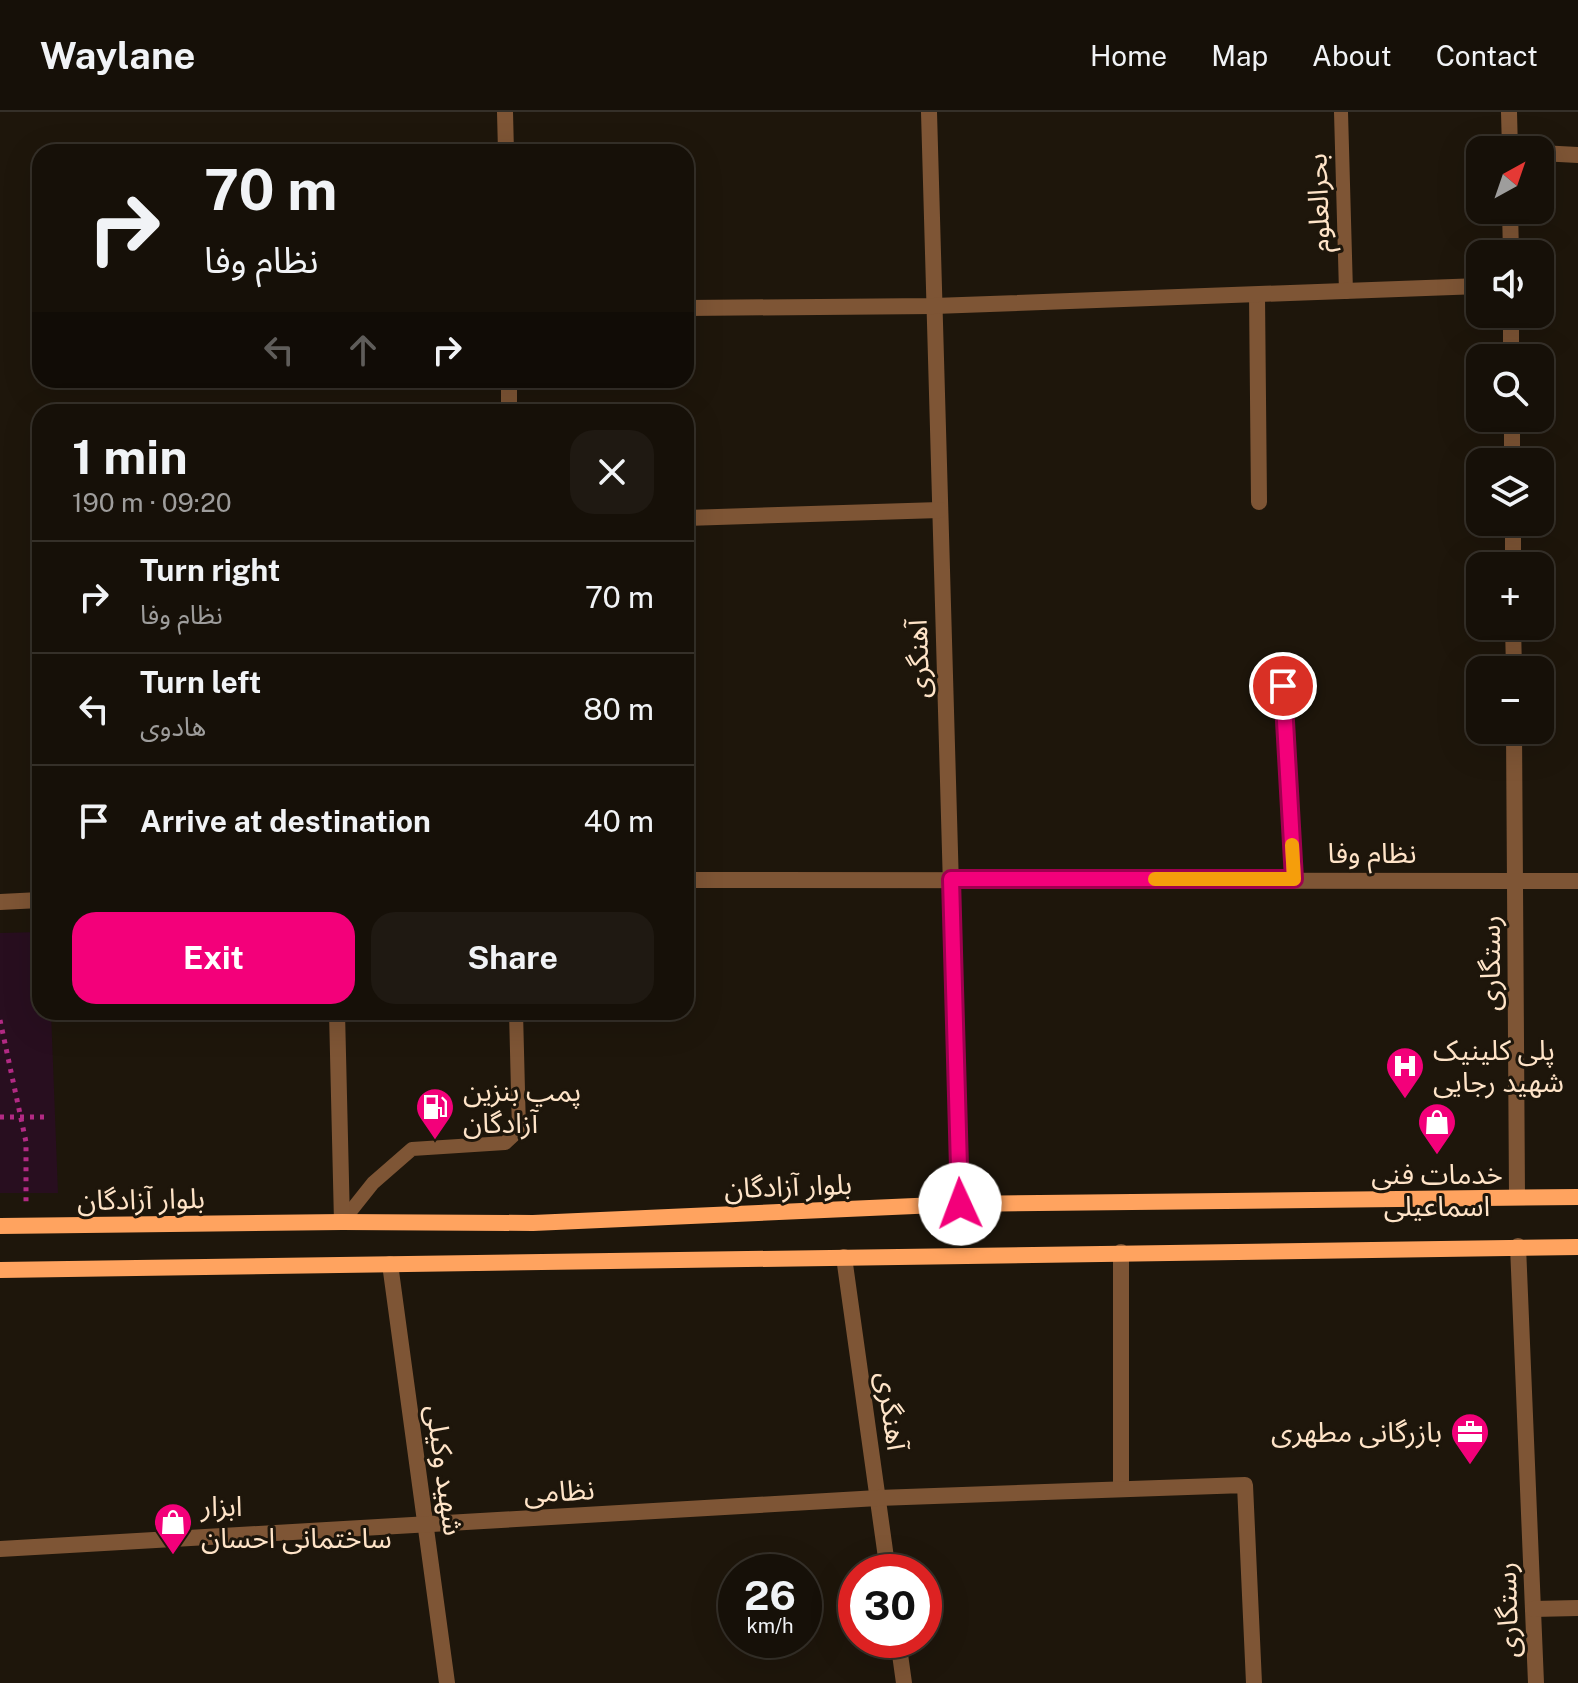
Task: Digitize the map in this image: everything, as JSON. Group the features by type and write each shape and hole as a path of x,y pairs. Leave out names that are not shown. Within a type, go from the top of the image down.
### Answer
{"main road":[{"name":"بلوار آزادگان","path":"0,1226 533,1223 960,1204 1578,1197"},
{"path":"0,1270 1578,1247"}],"street":[{"path":"505,112 506,144"},
{"name":"آهنگری","path":"929,112 960,1204"},
{"path":"1509,112 1510,136"},
{"path":"1554,154 1578,155"},
{"path":"694,308 934,306 1466,287"},
{"path":"1257,295 1259,502"},
{"path":"694,518 940,510"},
{"path":"1283,686 1294,879"},
{"name":"رستگاری","path":"1514,744 1517,1196"},
{"name":"نظام وفا","path":"694,880 1578,881"},
{"path":"0,902 32,900"},
{"path":"337,1020 342,1222"},
{"name":"رستگاری","path":"1518,1246 1536,1683"},
{"path":"1121,1252 1121,1489"},
{"name":"آهنگری","path":"844,1257 886,1554"},
{"name":"شهید وکیلی","path":"390,1264 447,1683"},
{"name":"نظامی","path":"0,1549 878,1498 1245,1485 1254,1683"},
{"path":"1533,1609 1578,1608"},
{"path":"901,1658 904,1683"}],"lane":[{"name":"بحرالعلوم","path":"1341,112 1346,292"},
{"path":"342,1222 373,1183 412,1149 505,1143 519,1130 516,1020"}],"path":[{"path":"0,1020 26,1142 27,1226"},
{"path":"0,1117 44,1117"}],"shaded area":[{"path":"32,932 32,1020 51,1020 58,1193 0,1193 0,933"}],"slow traffic":[{"path":"1155,879 1294,879 1292,845"}],"place":[{"name":"پلی کلینیک شهید رجایی","path":"1405,1100"},
{"name":"پمپ بنزین آزادگان","path":"435,1141"},
{"name":"خدمات فنی اسماعیلی","path":"1437,1156"},
{"name":"بازرگانی مطهری","path":"1470,1466"},
{"name":"ابزار ساختمانی احسان","path":"173,1556"}],"route":[{"path":"960,1204 951,879 1294,879 1283,686"}]}
